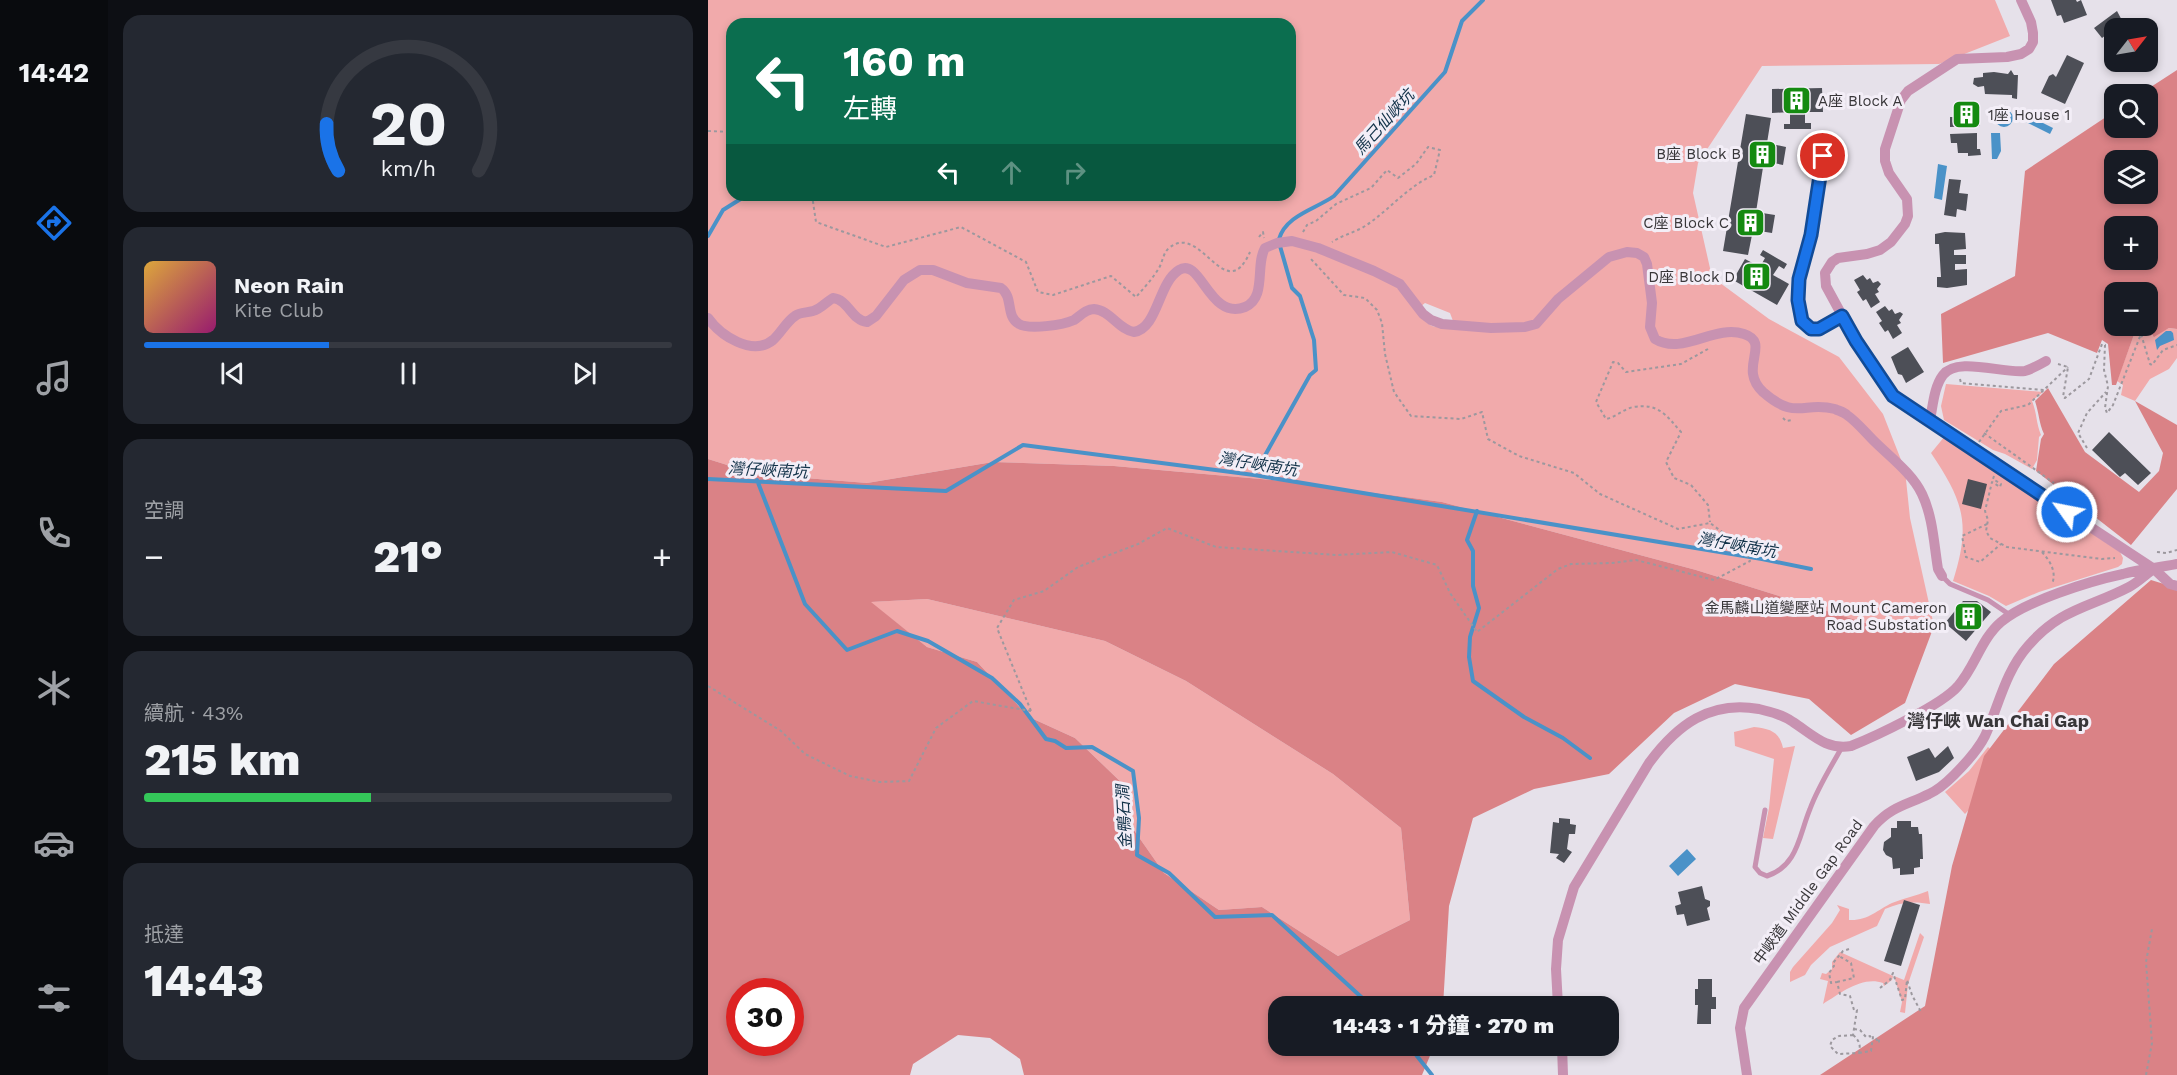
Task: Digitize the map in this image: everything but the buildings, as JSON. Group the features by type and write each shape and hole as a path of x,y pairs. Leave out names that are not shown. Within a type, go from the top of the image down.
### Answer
{"street":[{"path":"2021,0 2031,22 2033,33 2033,42 2029,49 2021,54 2007,57 1957,59 1908,91 1901,100 1885,149 1885,161 1889,173 1907,199 1908,216 1905,224 1891,242 1880,250 1838,258 1828,267 1826,286 1856,341 1893,396 1998,470 2154,569 2170,584 2177,586"},
{"path":"708,318 717,328 735,340 751,346 764,345 772,341 796,315 815,311 833,298 842,301 859,320 870,321 908,277 917,271 926,269 940,272 963,282 1002,288 1008,296 1012,317 1022,326 1032,327 1072,321 1095,309 1126,330 1137,332 1143,329 1151,317 1168,282 1182,268 1188,268 1194,272 1221,304 1234,308 1246,306 1254,299 1257,292 1262,244 1296,242 1374,271 1400,284 1423,314 1442,324 1491,328 1533,325 1558,299 1609,257 1628,252 1642,255 1647,264 1652,303 1650,327 1655,339 1662,343 1677,343 1722,332 1750,337 1756,346 1752,374 1756,384 1766,394 1791,409 1830,408 1848,415 1916,483 1928,511 1938,569 1942,576"},
{"path":"1930,420 1938,384 1944,373 1952,367 2023,371 2046,361"},
{"path":"1557,996 1558,940 1574,887 1649,763 1671,736 1697,717 1725,707 1740,706 1774,712 1792,721 1824,744 1842,747 1862,741 1948,696 1966,676 1981,647 1999,623 2010,615 2042,599 2124,573 2177,564"},
{"name":"中峽道 Middle Gap Road","path":"1747,1075 1740,1028 1744,1008 1874,826 1891,811 1929,795 1956,773 1985,736 2006,679 2042,632 2071,611 2130,587 2154,569"},
{"path":"1563,1056 1563,1075"}],"lane":[{"path":"1823,156 1811,235 1799,279 1798,300 1802,321 1811,329 1819,329 1842,316"},
{"path":"1942,576 1950,584 1988,600 2010,615"},
{"path":"1764,810 1755,867 1767,876 1783,868 1796,851 1809,810 1842,747"}],"path":[{"path":"708,131 726,132"},
{"path":"708,686 781,731 805,754 850,776 880,782 909,781 936,728 972,701 1031,711 997,628 1014,600 1044,591 1078,567 1138,544 1167,528 1216,547 1337,555 1392,552 1437,565 1450,593 1477,632 1558,569 1571,564 1636,560 1714,580 1750,561 1744,548 1710,523 1678,528 1600,494 1574,473 1519,456 1488,439 1482,412 1461,418 1411,416 1394,392 1385,354 1382,323 1377,310 1365,298 1344,295 1328,276 1318,269 1296,242 1307,225 1316,221 1336,204 1371,188 1388,170 1398,178 1416,164 1428,147 1440,150 1434,175 1420,180 1360,229 1342,235 1331,242 1324,251"},
{"path":"813,201 816,222 886,247 961,227 1026,262 1038,292 1053,295 1111,276 1136,297 1160,267 1164,254 1170,246 1180,242 1196,246 1221,269 1232,271 1238,271 1244,266 1251,251"},
{"path":"2068,367 2063,397 2065,398 2089,379 2102,344 2105,345 2104,370 2108,386 2105,408 2107,413 2113,405 2141,334 2145,352 2152,365 2163,350 2177,345"},
{"path":"1710,523 1708,505 1691,485 1674,478 1666,462 1681,432 1664,413 1657,408 1632,407 1606,419 1596,402 1613,362 1618,363 1626,372 1681,364 1716,346"},
{"path":"2046,361 2068,367"},
{"path":"1977,445 2001,411 2028,405 2068,367"},
{"path":"1958,374 1961,383 2044,390"},
{"path":"2087,448 2078,433 2087,413 2106,393 2108,386"},
{"path":"1779,415 1786,421 1798,419"},
{"path":"1984,433 2054,483"},
{"path":"2003,480 1994,475 1993,479 2001,484 2000,487 1992,482 1985,511 1986,531 1990,538 2007,547 2042,552 2102,559 2134,556"},
{"path":"1987,524 1962,536 1966,556 1980,562 2001,544"},
{"path":"2157,552 2166,553 2177,550"},
{"path":"2042,552 2050,561 2054,580 2042,599"},
{"path":"2146,1075 2152,1043 2145,962 2152,929"},
{"path":"1839,956 1851,963 1854,978 1831,983 1829,973 1833,969 1833,963 1842,951 1849,949"},
{"path":"1880,988 1890,980 1893,973 1902,1000 1905,999 1908,980 1912,995 1921,1012"},
{"path":"1837,982 1840,994 1850,996 1854,1010 1857,1010 1853,1035 1861,1047 1859,1053"},
{"path":"1854,1029 1860,1030 1866,1037 1870,1036 1873,1041"},
{"path":"1853,1035 1839,1036 1832,1040 1830,1047 1838,1054 1871,1051 1873,1037 1879,1043 1879,1038"}],"shaded area":[{"path":"708,0 1995,0 2010,36 1939,64 1762,66 1698,163 1693,193 1712,277 1769,319 1839,357 1883,414 1905,470 1910,518 1934,626 1872,625 1696,570 1442,502 1294,482 1114,466 993,462 867,483 756,474 708,459","holes":["1425,303 1450,313 1453,321 1451,326 1434,327 1427,323 1416,310"]},
{"path":"2177,70 2177,329 2169,328 2158,335 2158,282 2104,282 2104,336 2134,336 2116,385 2112,385 2108,344 2102,340 2097,353 2048,333 1943,363 1941,314 2015,276 2025,171 2104,118 2104,138 2158,138 2158,84 2155,84"},
{"path":"2169,328 2177,329 2177,358 2169,369 2150,379 2135,401 2121,395 2123,385 2117,381 2133,336 2158,336 2158,334"},
{"path":"1946,384 2043,392 2032,401 2041,435 2037,460 2032,469 1993,450 1944,420 1941,406"},
{"path":"2048,388 2085,452 2139,492 2159,471 2163,453 2135,401 2177,425 2177,489 2131,545 2036,471 2041,439 2044,434 2035,401"},
{"path":"1945,436 2120,552 2123,558 2122,564 2039,592 2006,606 1953,581 1962,544 1961,514 1951,486 1931,453"},
{"path":"708,459 756,474 867,483 993,462 1114,466 1294,482 1442,502 1696,570 1872,625 1934,626 1905,703 1851,735 1809,699 1735,684 1674,713 1609,774 1534,789 1473,818 1449,906 1444,996 1268,996 1268,1056 1430,1056 1422,1075 1024,1075 1020,1059 990,1038 958,1035 913,1064 910,1075 708,1075","holes":["927,599 1105,641 1186,681 1333,774 1401,828 1410,920 1338,956 1262,907 1219,910 1164,873 1124,816 1124,785 1075,738 1029,717 977,662 927,647 871,602"]},
{"path":"2151,580 2177,588 2177,1075 1820,1075 1925,1006 1952,866 1984,756 2054,664"},
{"path":"927,599 1105,641 1186,681 1333,774 1401,828 1410,920 1338,956 1262,907 1219,910 1164,873 1124,816 1124,785 1075,738 1029,717 977,662 927,647 870,602"},
{"path":"1754,727 1776,734 1783,748 1795,746 1773,839 1763,838 1769,808 1774,759 1735,746 1734,732"},
{"path":"1988,747 2010,767 1965,814 1945,792 1969,771"},
{"path":"1928,891 1930,904 1907,903 1885,909 1877,926 1830,947 1811,965 1805,975 1790,982 1790,972 1793,967 1832,923 1840,910 1837,905 1849,909 1849,920 1856,920 1867,917 1892,903"},
{"path":"1920,933 1924,937 1908,984 1905,1013 1900,1012 1902,1002 1894,976 1904,980"},
{"path":"1840,952 1893,976 1892,980 1884,986 1883,983 1875,981 1860,984 1823,1004 1828,981 1820,979 1822,973 1826,974 1832,969 1832,962"}],"water":[{"path":"2004,109 2010,112 2013,118 2010,124 2004,127 1998,124 1995,118 1998,112"},
{"path":"2031,111 2039,115 2037,120 2053,128 2050,134 2026,122"},
{"path":"1991,133 2000,133 2001,151 1997,159 1992,159"},
{"path":"1938,164 1947,166 1942,200 1934,198"},
{"path":"2166,331 2173,333 2174,340 2160,346 2157,350 2155,340"},
{"path":"1687,849 1696,859 1678,876 1669,866"}],"waterway":[{"name":"馬己仙峽坑","path":"1279,239 1288,224 1295,218 1334,196 1445,72 1462,21 1483,0"},
{"path":"708,236 723,210 737,201"},
{"name":"馬己仙峽坑","path":"1254,475 1310,375 1316,370 1314,340 1300,296 1292,288 1280,246"},
{"name":"灣仔峽南坑","path":"708,479 946,491 1023,445 1254,475 1811,569"},
{"name":"金鴨石澗","path":"757,480 805,604 847,650 897,631 928,641 992,678 1020,704 1046,739 1055,741 1066,748 1092,747 1133,771 1139,818 1137,855 1169,873 1215,917 1272,915 1360,996"},
{"path":"1477,511 1467,540 1473,551 1473,586 1479,608 1470,637 1469,657 1473,681 1524,717 1563,738 1590,758"},
{"name":"金鴨石澗","path":"1417,1056 1432,1075"}],"place":[{"name":"A座 Block A","path":"1797,101"},
{"name":"1座 House 1","path":"1967,115"},
{"name":"B座 Block B","path":"1762,154"},
{"name":"C座 Block C","path":"1750,223"},
{"name":"D座 Block D","path":"1756,277"},
{"name":"金馬麟山道變壓站 Mount Cameron Road Substation","path":"1968,617"}],"district":[{"name":"灣仔峽 Wan Chai Gap","path":"1998,720"}],"route":[{"path":"1823,156 1811,235 1799,279 1798,300 1804,325 1811,329 1819,329 1842,316 1893,396 2067,512"}]}
